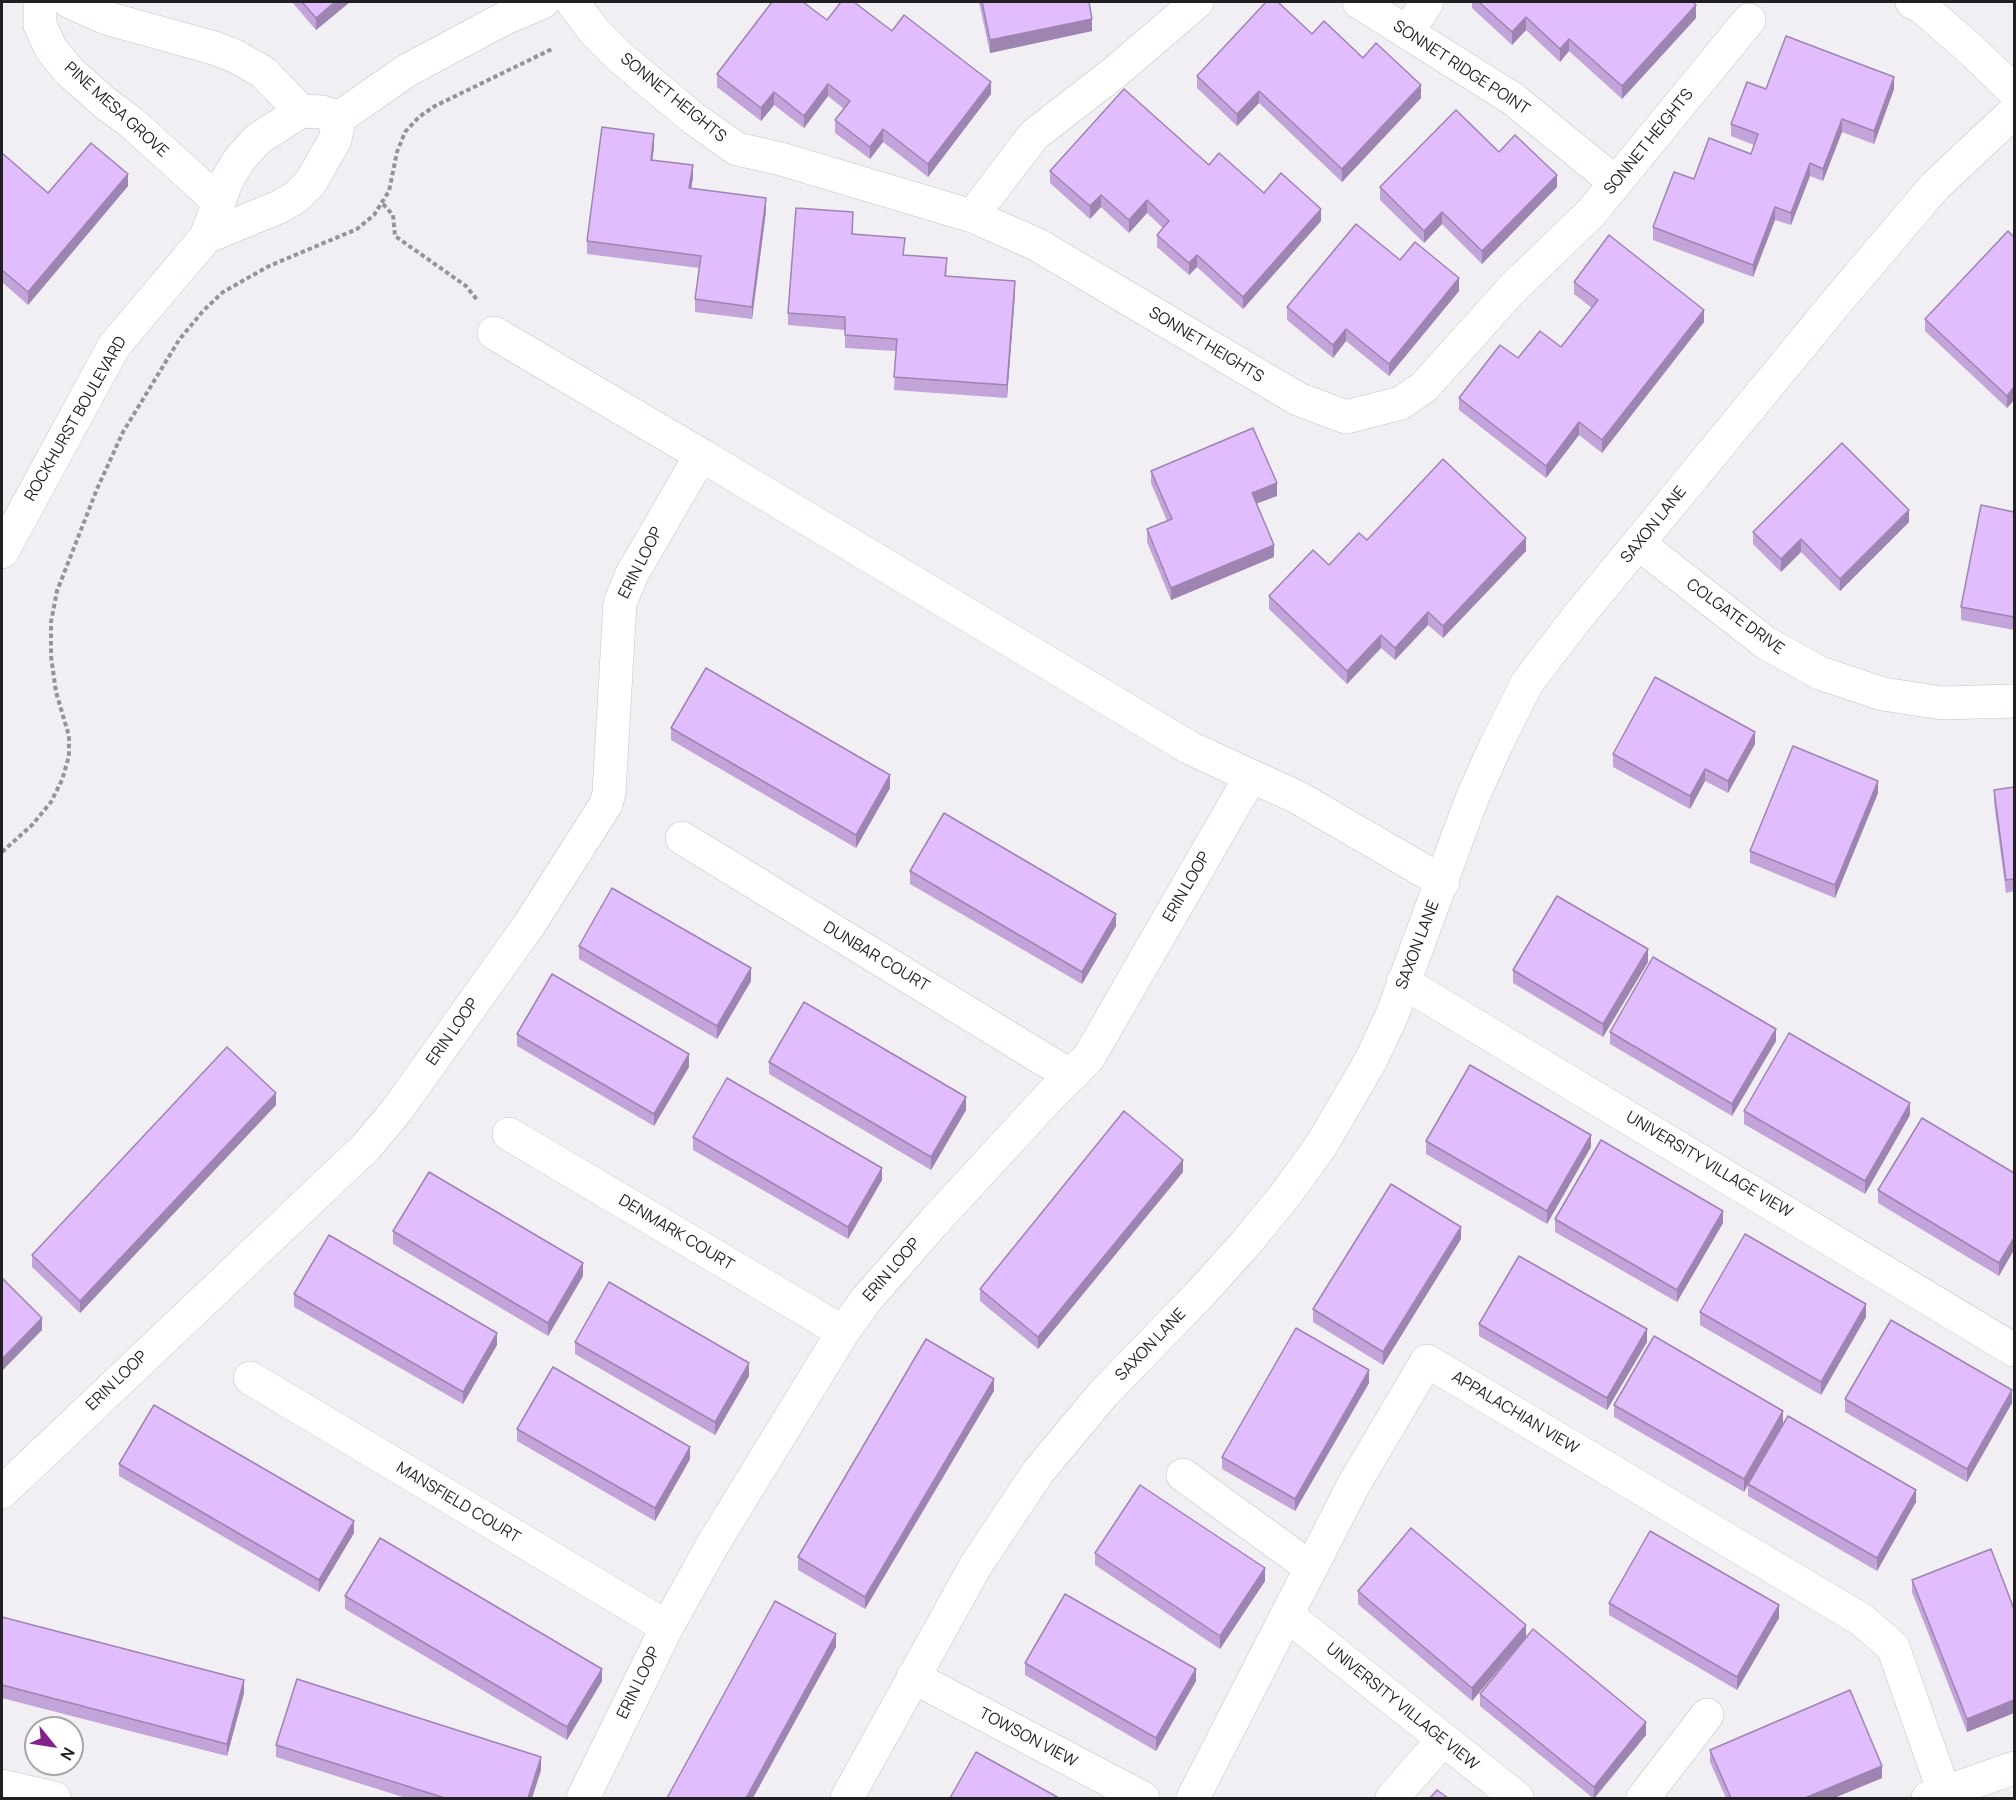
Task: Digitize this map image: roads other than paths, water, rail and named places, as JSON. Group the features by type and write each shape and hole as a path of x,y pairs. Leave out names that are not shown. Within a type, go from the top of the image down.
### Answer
{"street":[{"name":"PINE MESA GROVE","path":"40,2 40,25 51,49 69,71 219,202"},
{"path":"70,2 106,18 235,56 263,72 301,111 322,112 339,118 406,71 505,18 543,2"},
{"name":"SONNET HEIGHTS","path":"572,2 595,32 621,57 693,118 737,149 781,159 972,216 1036,244 1298,399 1346,417 1401,403 1424,387 1512,289 1590,214 1749,20"},
{"path":"972,216 1034,135 1114,73 1197,2"},
{"name":"SONNET RIDGE POINT","path":"1359,2 1513,99 1616,183"},
{"path":"1408,32 1427,2"},
{"path":"1912,2 1968,47 2014,91"},
{"name":"ROCKHURST BOULEVARD","path":"2,552 114,346 206,237 227,180 239,160 258,139 301,111"},
{"name":"SAXON LANE","path":"847,1798 976,1565 1038,1472 1103,1394 1246,1243 1286,1194 1322,1144 1371,1060 1392,1015 1476,790 1527,683 1576,619 1935,186 2014,112"},
{"name":"ROCKHURST BOULEVARD","path":"206,237 279,207 296,197 311,182 335,140 339,118"},
{"path":"494,333 1190,748 1297,797 1443,882"},
{"name":"ERIN LOOP","path":"2,1492 366,1147 397,1110 529,924 606,804 609,793 620,603 632,574 702,455"},
{"name":"COLGATE DRIVE","path":"1639,544 1766,643 1820,673 1883,694 1942,703 2014,701"},
{"name":"ERIN LOOP","path":"583,1798 667,1627 712,1544 843,1332 866,1300 933,1223 1089,1057 1251,776"},
{"name":"DUNBAR COURT","path":"682,838 1071,1076"},
{"name":"UNIVERSITY VILLAGE VIEW","path":"1403,982 2014,1350"},
{"name":"DENMARK COURT","path":"509,1134 843,1332"},
{"name":"APPALACHIAN VIEW","path":"1192,1798 1354,1484 1427,1361 1862,1620 1893,1647 1936,1795"},
{"name":"MANSFIELD COURT","path":"250,1377 667,1627"},
{"path":"1183,1475 1311,1568"},
{"name":"UNIVERSITY VILLAGE VIEW","path":"1287,1615 1517,1798"},
{"name":"TOWSON VIEW","path":"913,1677 1143,1798"},
{"path":"1643,1798 1707,1715"},
{"path":"1392,1798 1443,1740"},
{"path":"1936,1795 2014,1768"},
{"path":"2,1786 54,1798"}]}
